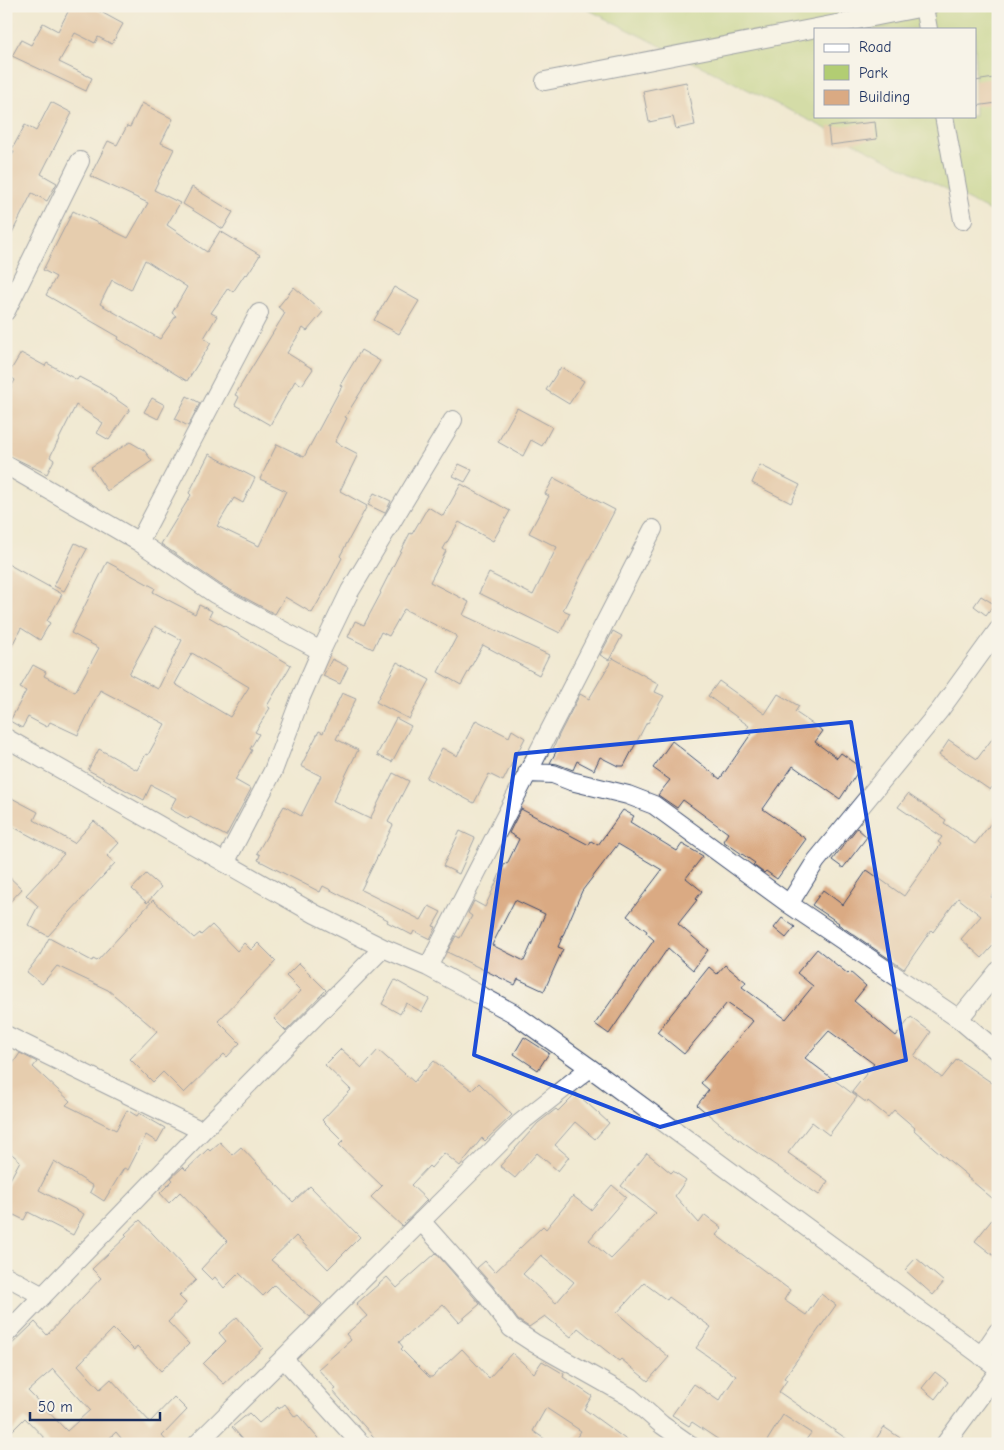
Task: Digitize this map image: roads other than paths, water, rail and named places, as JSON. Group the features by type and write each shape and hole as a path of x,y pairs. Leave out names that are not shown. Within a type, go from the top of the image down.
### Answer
{"street":[{"path":"818,28 926,7 928,28"},
{"path":"545,81 814,29"},
{"path":"944,118 963,220"},
{"path":"6,311 80,161"},
{"path":"139,542 259,312"},
{"path":"225,863 273,771 301,697 350,591 453,420"},
{"path":"6,465 139,542 215,594 321,651"},
{"path":"428,967 653,530"},
{"path":"789,904 816,860 940,710 998,630"},
{"path":"6,738 315,914 383,948 428,967 512,1013 590,1068 981,1356 998,1370 945,1444"},
{"path":"527,773 553,774 571,781 628,795 654,805 789,904 959,1019 998,1052"},
{"path":"6,1334 202,1131 383,948"},
{"path":"959,1019 998,971"},
{"path":"6,1035 202,1131"},
{"path":"197,1444 520,1124 590,1068"},
{"path":"421,1220 485,1293 511,1328 534,1344 630,1397 662,1425 689,1444"},
{"path":"6,1276 43,1296"},
{"path":"981,1356 998,1331"},
{"path":"284,1359 361,1444"}]}
